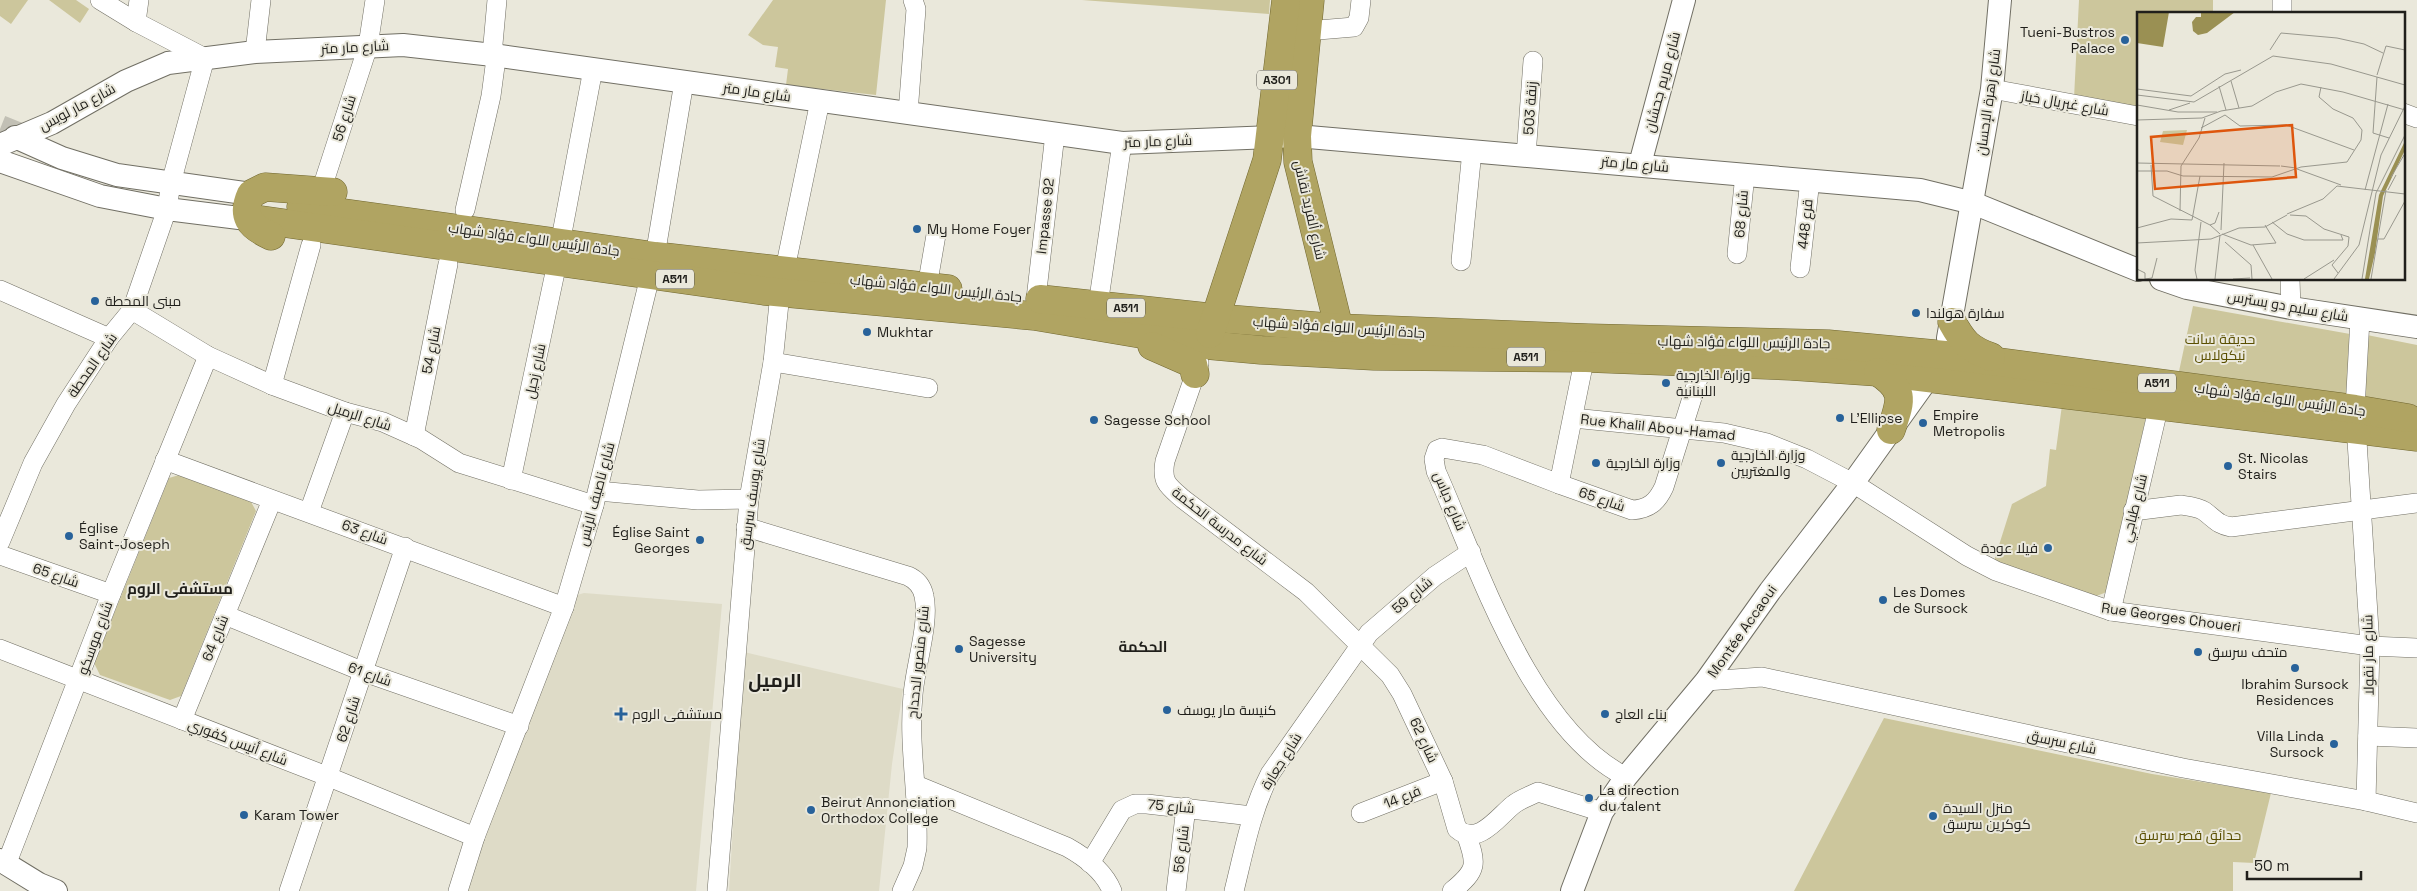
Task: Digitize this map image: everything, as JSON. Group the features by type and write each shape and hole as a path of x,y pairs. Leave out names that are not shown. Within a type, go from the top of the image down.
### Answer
{"highway":[{"name":"A301","path":"1265,145 1286,0"},
{"name":"شارع ألفريد نقاش","path":"1310,0 1296,136 1298,162 1339,328"},
{"path":"1265,145 1216,318 1206,344 1239,339 1323,341 1339,328"},
{"path":"265,187 322,191 465,210 501,223 531,249 448,264 311,245 276,238 260,231 256,209 265,187"},
{"name":"جادة الرئيس اللواء فؤاد شهاب","path":"256,209 652,266 1034,316 1094,314 1216,318 1339,328 1432,332 1587,348 1702,363 1878,372 2159,405 2355,419 2417,419"},
{"name":"جادة الرئيس اللواء فؤاد شهاب","path":"783,282 927,286 1036,299 1094,314"},
{"path":"1328,287 1341,306 1351,313 1432,332"},
{"path":"1094,314 1193,364 1196,374"},
{"name":"A511","path":"1094,314 1206,344"},
{"path":"1952,322 1958,336 1968,346 2010,365"},
{"name":"جادة الرئيس اللواء فؤاد شهاب","path":"1206,344 1261,350 1374,356 1587,348 1828,344 1944,355 2355,419 2417,437"},
{"path":"1897,351 1918,356 1926,361 1930,369 1928,379"},
{"path":"1944,355 1945,367 1958,382"},
{"path":"1878,372 1896,386 1899,395 1891,430"}],"street":[{"path":"100,0 136,22 206,58"},
{"path":"136,22 139,0"},
{"path":"255,52 261,0"},
{"name":"شارع 56","path":"322,191 368,46 374,0"},
{"path":"465,210 491,96 497,0"},
{"path":"908,113 916,9 914,0"},
{"path":"1306,31 1354,27 1359,18 1361,0"},
{"name":"شارع مريم جحشان","path":"1640,164 1684,0"},
{"name":"شارع زهرة الإحسان","path":"1972,203 1992,89 2000,0"},
{"name":"شارع مار متر","path":"206,58 255,52 404,45 493,55 1122,143 1265,145 1296,136 1640,164 1920,190 1972,203"},
{"name":"شارع مار لويس","path":"7,141 52,124 126,81 168,63 206,58"},
{"name":"شارع المحطة","path":"0,542 33,463 66,404 109,338 132,310 167,209 171,183 206,58"},
{"name":"زنقة 503","path":"1526,156 1534,61"},
{"name":"شارع زحيل","path":"511,480 558,253 593,69"},
{"name":"شارع ناصيف الريّس","path":"458,891 475,837 564,606 596,498 652,266 684,82"},
{"name":"شارع غبريال خباز","path":"1992,89 2137,116"},
{"name":"شارع يوسف سرسق","path":"717,891 749,499 773,362 783,282 820,101"},
{"path":"2404,114 2417,118"},
{"name":"Impasse 92","path":"1036,299 1055,134"},
{"path":"7,141 117,175 171,183 256,209"},
{"path":"1094,314 1122,143"},
{"path":"1461,261 1472,151"},
{"path":"0,161 100,196 167,209 256,209"},
{"name":"شارع 68","path":"1737,254 1745,174"},
{"name":"قرع 448","path":"1800,268 1810,180"},
{"path":"1944,355 1952,322 1972,203 2137,270"},
{"path":"927,286 936,235"},
{"path":"272,385 311,245"},
{"name":"شارع 54","path":"414,436 448,264"},
{"name":"شارع سليم دو بسترس","path":"2164,280 2187,288 2291,308 2417,328"},
{"path":"2290,280 2291,308"},
{"path":"0,290 109,338"},
{"name":"شارع الرميل","path":"132,310 208,356 272,385 345,412 383,422 414,436 459,463 511,480 596,498 749,499"},
{"name":"شارع مار نقولا","path":"2360,318 2355,419 2370,646 2366,801"},
{"name":"شارع مدرسة الحكمة","path":"1206,344 1165,461 1163,474 1169,487 1306,592 1324,608 1358,646"},
{"path":"1559,484 1587,348"},
{"name":"Montée Accaoui","path":"1572,891 1602,812 1626,777 1706,681 1944,355"},
{"name":"شارع موسكو","path":"3,862 80,680 112,594 208,356"},
{"path":"773,362 928,388"},
{"path":"1682,429 1702,363"},
{"name":"شارع طباجي","path":"2111,611 2159,405"},
{"path":"310,512 345,412"},
{"name":"Rue Khalil Abou-Hamad","path":"1573,418 1724,433 1767,443 1807,459 1852,483"},
{"name":"شارع 65","path":"1559,484 1632,510 1648,507 1659,497 1682,429"},
{"name":"شارع دباس","path":"1559,484 1483,454 1450,449 1437,450 1434,460 1436,471 1502,624 1534,684 1584,748 1608,768 1626,777"},
{"name":"شارع 63","path":"166,460 564,606"},
{"name":"Rue Georges Choueri","path":"1852,483 1967,556 1996,571 2111,611 2370,646 2417,648"},
{"name":"شارع 64","path":"182,720 272,500"},
{"path":"2133,512 2181,505 2203,510 2220,526 2231,527 2417,503"},
{"name":"شارع منصور الدحداح","path":"746,527 908,576 920,585 924,595 924,621 913,694 912,719 917,848 913,866 902,891"},
{"name":"شارع 62","path":"289,891 405,547"},
{"name":"شارع 59","path":"1358,646 1382,620 1435,576 1471,552"},
{"name":"شارع 65","path":"0,555 112,594"},
{"name":"شارع 61","path":"224,615 364,672 518,726"},
{"name":"شارع 62","path":"1358,646 1396,684 1443,781 1455,825 1460,832 1471,833 1475,859 1474,868 1468,877 1452,891"},
{"name":"شارع جعارة","path":"1234,891 1252,816 1270,774 1358,646"},
{"name":"شارع أنيس كفوري","path":"0,649 329,777 475,837"},
{"name":"شارع سرسق","path":"1706,681 1762,677 2183,768 2366,801 2417,813"},
{"path":"2368,736 2417,738"},
{"name":"فرع 14","path":"1361,813 1443,781"},
{"path":"916,785 1067,847 1104,875 1112,891"},
{"path":"1471,833 1487,829 1514,804 1538,792 1602,812"},
{"name":"شارع 75","path":"1090,863 1125,807 1147,804 1252,816"},
{"name":"شارع 56","path":"1176,891 1186,807"},
{"path":"3,862 44,889"}],"shaded area":[{"name":"مستشفى الروم","path":"584,593 722,604 696,891 463,891 577,595"},
{"name":"Beirut Annonciation Orthodox College","path":"744,652 903,689 892,764 879,891 729,891"}],"green space":[{"path":"0,0 28,0 11,24 0,16"},
{"path":"49,0 76,0 89,9 80,23"},
{"path":"773,0 886,0 876,95 786,85 788,69 775,67 778,47 763,45 748,35"},
{"path":"1082,0 1270,0 1269,14"},
{"path":"2079,0 2213,0 2213,12 2137,12 2137,110 2074,98"},
{"name":"حديقة سانت نيكولاس","path":"2193,306 2350,334 2347,400 2178,376"},
{"path":"2367,335 2417,345 2417,416 2374,409 2364,395"},
{"path":"2062,405 2146,417 2107,592 2091,598 1994,561 2012,504 2046,486 2050,449 2056,450"},
{"path":"179,475 250,500 256,511 181,696 170,700 100,675 94,663 169,478"},
{"name":"حدائق قصر سرسق","path":"1884,718 2152,774 2271,793 2254,863 2233,862 2233,891 1794,891"}],"tunnel":[{"path":"0,129 40,145"}],"place":[{"name":"Tueni-Bustros Palace","path":"2125,40"},
{"name":"My Home Foyer","path":"917,229"},
{"name":"مبنى المحطة","path":"95,301"},
{"name":"سفارة هولندا","path":"1916,313"},
{"name":"Mukhtar","path":"867,332"},
{"name":"وزارة الخارجية اللبنانية","path":"1666,383"},
{"name":"L'Ellipse","path":"1840,418"},
{"name":"Sagesse School","path":"1094,420"},
{"name":"Empire Metropolis","path":"1923,423"},
{"name":"وزارة الخارجية","path":"1596,463"},
{"name":"وزارة الخارجية والمغتربين","path":"1721,463"},
{"name":"St. Nicolas Stairs","path":"2228,466"},
{"name":"Église Saint-Joseph","path":"69,536"},
{"name":"Église Saint Georges","path":"700,540"},
{"name":"فيلا عودة","path":"2048,548"},
{"name":"Les Domes de Sursock","path":"1883,600"},
{"name":"Sagesse University","path":"959,649"},
{"name":"متحف سرسق","path":"2198,652"},
{"name":"Ibrahim Sursock Residences","path":"2295,668"},
{"name":"كنيسة مار يوسف","path":"1167,710"},
{"name":"مستشفى الروم","path":"621,714"},
{"name":"بناء العاج","path":"1605,714"},
{"name":"Villa Linda Sursock","path":"2334,744"},
{"name":"La direction du talent","path":"1589,798"},
{"name":"Beirut Annonciation Orthodox College","path":"811,810"},
{"name":"Karam Tower","path":"244,815"},
{"name":"منزل السيدة كوكرين سرسق","path":"1933,816"}],"district":[{"name":"مستشفى الروم","path":"180,589"},
{"name":"الحكمة","path":"1143,647"},
{"name":"الرميل","path":"775,680"}]}
